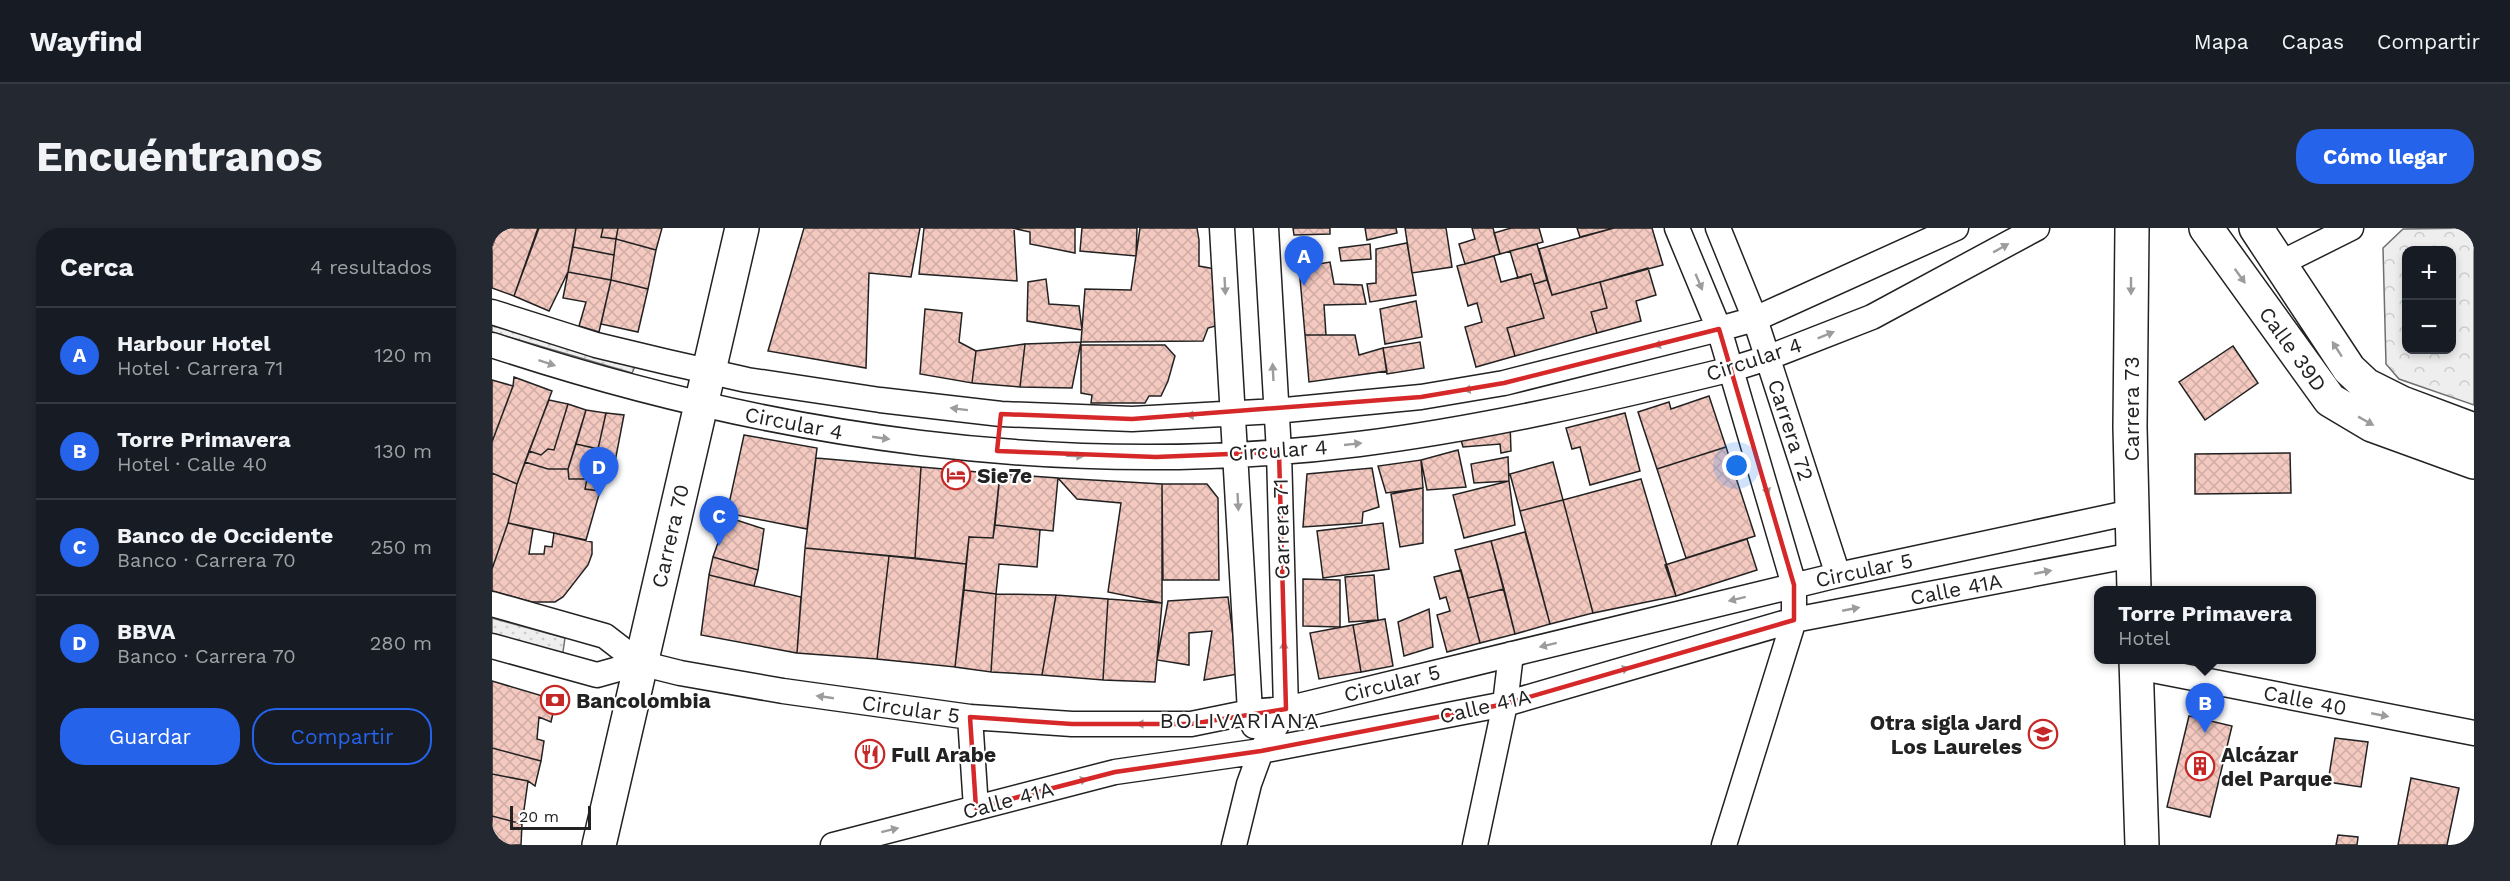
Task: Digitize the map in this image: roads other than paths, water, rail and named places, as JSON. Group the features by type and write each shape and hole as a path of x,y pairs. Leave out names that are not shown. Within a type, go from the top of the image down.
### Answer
{"street":[{"name":"Carrera 70","path":"599,845 742,228"},
{"name":"Carrera 71","path":"1222,228 1250,712 1262,751"},
{"name":"Carrera 71","path":"1266,228 1279,452 1286,709"},
{"name":"Carrera 72","path":"1677,228 1719,329 1794,585 1794,620 1724,845"},
{"name":"Carrera 72","path":"1718,228 1755,319 1838,575 1794,620"},
{"name":"Circular 4","path":"492,312 596,345 708,372 835,394 1001,414 1131,419 1275,411 1421,397 1504,383 1719,329 1755,319 1956,228"},
{"name":"Circular 4","path":"492,345 567,369 700,404 858,435 998,451 1106,456 1279,452 1356,444 1510,420 1732,369 1767,358 1872,317 2037,228"},
{"name":"Carrera 73","path":"2132,228 2130,427 2134,586"},
{"name":"Calle 39D","path":"2206,228 2330,400 2372,425 2474,462"},
{"name":"Calle 39D","path":"2256,228 2349,369 2366,385 2402,404 2474,430"},
{"path":"2281,263 2351,228"},
{"path":"1504,383 1510,420"},
{"path":"998,451 1001,414"},
{"name":"Circular 5","path":"492,604 605,636 640,663 783,691 970,717 1072,724 1191,724 1250,712 1286,709 1794,585 2132,512"},
{"name":"Calle 41A","path":"833,845 1115,772 1262,751 1505,704 1794,620 2133,555"},
{"name":"Circular 5","path":"492,646 597,675 640,663"},
{"path":"1474,845 1505,704 1511,654"},
{"path":"2137,664 2142,845"},
{"name":"Calle 40","path":"2142,664 2474,733"},
{"path":"1234,845 1250,784 1262,751 1286,709"},
{"path":"970,717 976,808"}],"place":[{"name":"Harbour Hotel","path":"1304,286"},
{"name":"Sie7e","path":"956,475"},
{"name":"BBVA","path":"599,497"},
{"name":"Banco de Occidente","path":"719,546"},
{"name":"Bancolombia","path":"555,700"},
{"name":"Torre Primavera","path":"2205,733"},
{"name":"Otra sigla Jard Los Laureles","path":"2043,734"},
{"name":"Full Arabe","path":"870,754"},
{"name":"Alcázar del Parque","path":"2200,766"}],"district":[{"name":"BOLIVARIANA","path":"1240,720"}]}
